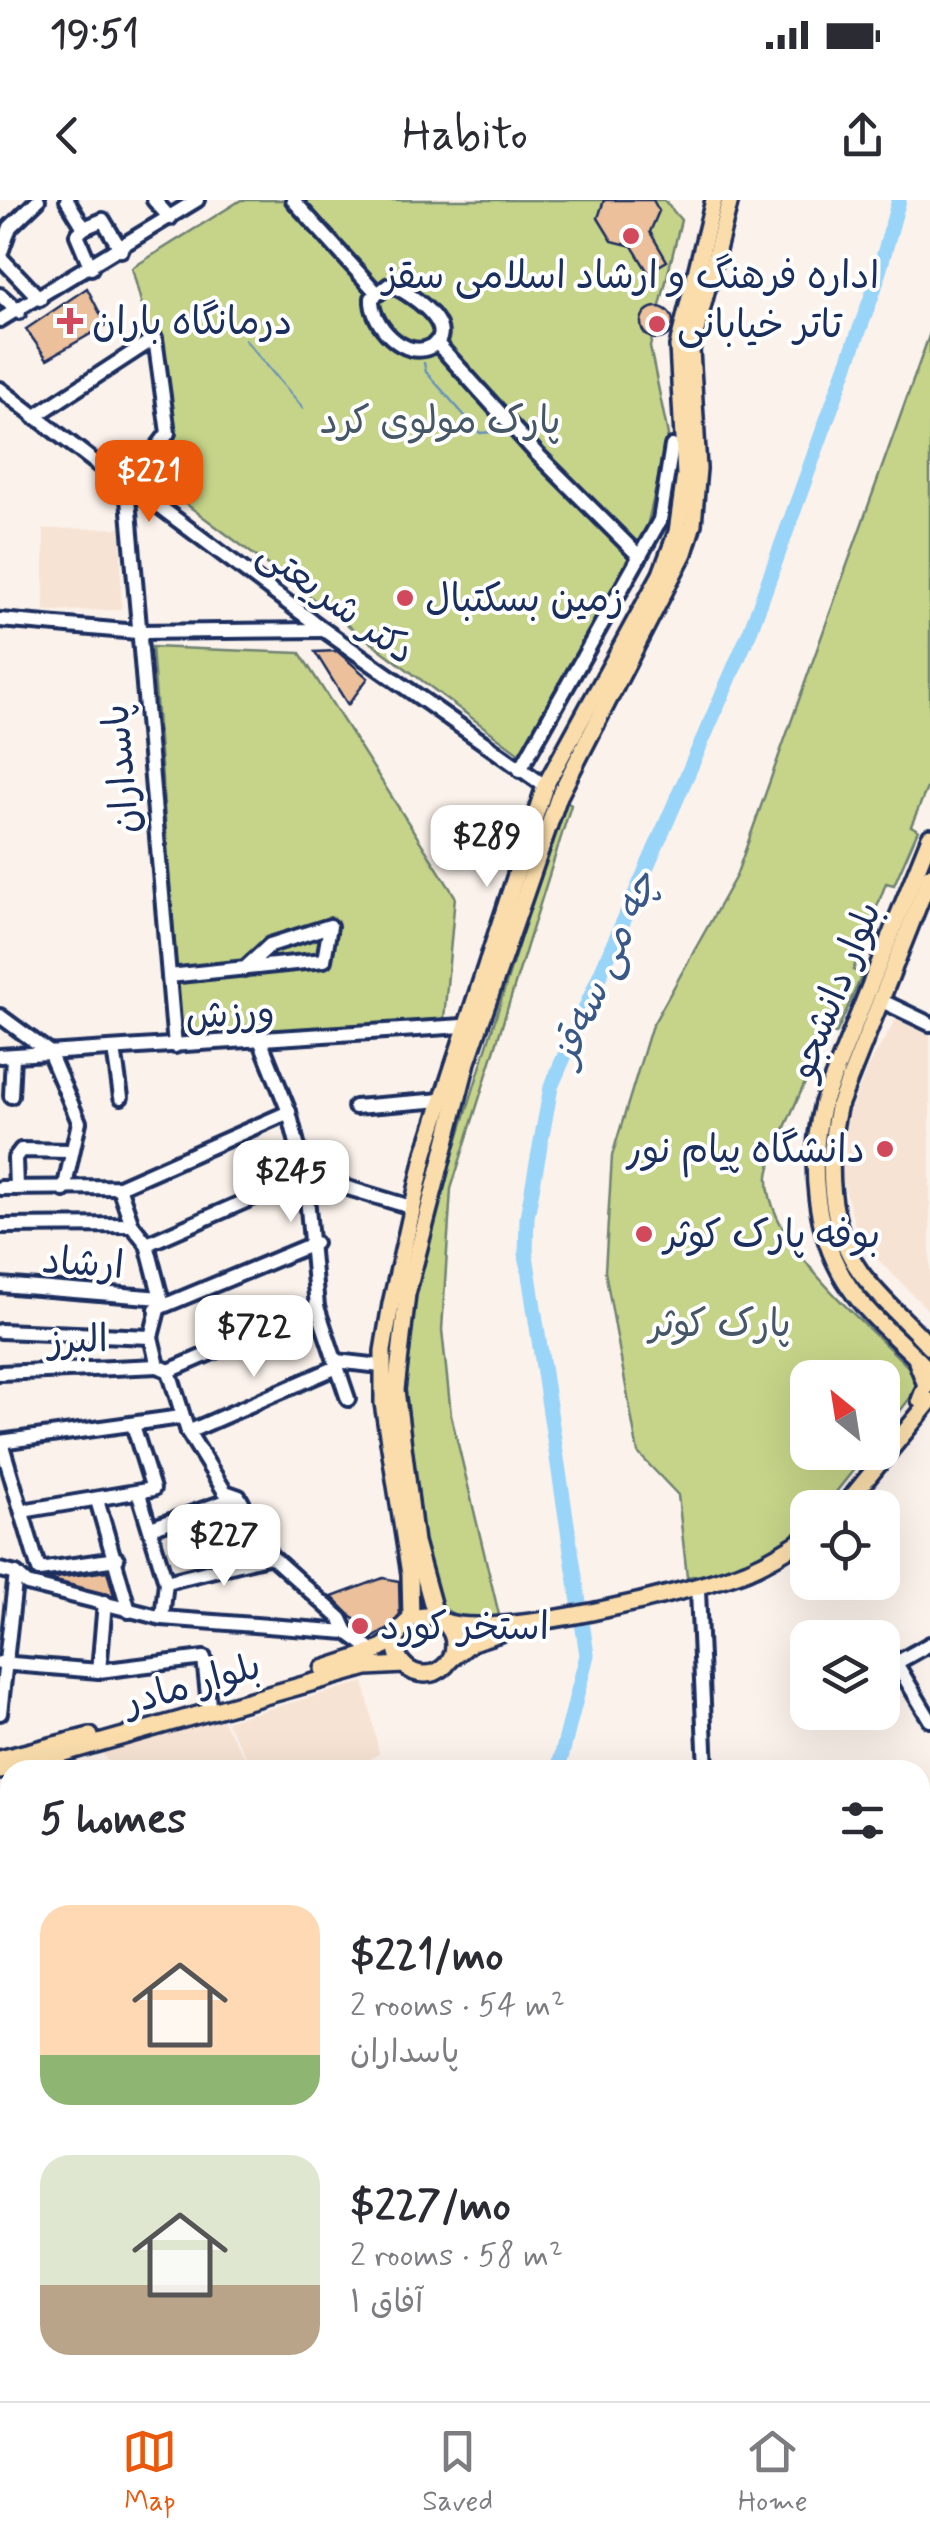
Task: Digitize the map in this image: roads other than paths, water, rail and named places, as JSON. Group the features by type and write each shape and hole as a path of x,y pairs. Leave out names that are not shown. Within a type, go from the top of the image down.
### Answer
{"main road":[{"path":"714,200 678,346 685,475 677,532 661,574 552,791 464,1026 391,1304 382,1366 382,1403 410,1574 411,1619 397,1637 404,1665 428,1674 472,1642 507,1629 754,1575 790,1556"},
{"path":"450,1660 454,1642 439,1619 416,1542 396,1390 407,1294 467,1062 552,791 689,538 698,469 691,350 730,200"},
{"name":"بلوار دانشجو","path":"930,837 823,1103 815,1134 818,1208 852,1274 924,1346 930,1372"},
{"name":"بلوار دانشجو","path":"852,1274 840,1228 830,1145 838,1108 923,914 930,876"},
{"path":"857,1490 927,1401 924,1346"},
{"path":"900,1428 927,1401"},
{"path":"848,1490 864,1470"},
{"path":"688,1592 748,1570 790,1546"},
{"path":"411,1619 507,1629"},
{"name":"بلوار مادر","path":"0,1759 208,1705 375,1652 397,1637"},
{"name":"بلوار مادر","path":"42,1760 367,1668 404,1665"}],"street":[{"path":"38,200 10,226 0,256 40,299"},
{"path":"66,200 84,228"},
{"path":"154,200 170,218"},
{"path":"0,320 198,200"},
{"path":"293,200 376,292"},
{"path":"91,268 77,234 84,228 103,220 121,250"},
{"path":"376,292 389,286 419,300 438,326 436,342 536,454 640,557"},
{"path":"376,292 372,310 386,334 417,349 436,342"},
{"path":"0,295 18,312"},
{"path":"0,328 18,312"},
{"path":"34,417 156,338 168,433 126,487"},
{"name":"دکتر شریعتی","path":"0,388 126,487 156,504 324,630 552,791"},
{"path":"520,770 660,520 672,446"},
{"name":"پاسداران","path":"126,487 175,1046"},
{"path":"0,620 137,632 324,630"},
{"path":"169,976 244,969 324,960 330,926 270,945 244,969"},
{"path":"882,1001 930,1024"},
{"path":"0,1016 48,1052 79,1122 69,1151 64,1190"},
{"name":"ورزش","path":"6,1056 464,1026"},
{"path":"262,1042 289,1112 305,1175 315,1243 317,1307 348,1398"},
{"path":"114,1048 121,1097"},
{"path":"6,1056 11,1096"},
{"path":"355,1108 442,1100"},
{"path":"0,1188 119,1188 289,1112"},
{"path":"16,1188 15,1158 21,1150 69,1151"},
{"path":"147,1244 305,1175 414,1208"},
{"path":"119,1188 132,1225 147,1244 159,1303 151,1337 188,1432 225,1492 239,1496 271,1556 340,1618 347,1632 375,1652"},
{"path":"0,1226 132,1225"},
{"path":"159,1303 315,1243"},
{"name":"ارشاد","path":"0,1285 159,1303"},
{"path":"164,1368 317,1307"},
{"path":"0,1331 151,1337"},
{"path":"188,1432 336,1364 382,1366"},
{"name":"البرز","path":"0,1372 164,1368"},
{"path":"117,1559 38,1570 1,1442 181,1417"},
{"path":"133,1425 151,1528 166,1582 162,1618"},
{"path":"22,1511 146,1492"},
{"path":"151,1528 239,1496"},
{"path":"97,1500 129,1610"},
{"path":"166,1582 271,1556"},
{"path":"0,1570 16,1574 27,1584 162,1618 347,1632"},
{"path":"0,1713 2,1663 16,1574"},
{"path":"688,1592 705,1760"},
{"path":"99,1671 106,1602"},
{"path":"930,1644 896,1663 925,1700 930,1720"},
{"path":"2,1663 99,1671 204,1658 208,1705"}],"waterway":[{"name":"چە می سەقز","path":"561,1760 587,1655 526,1255 527,1217 551,1087 751,629 874,290 899,200"},
{"path":"245,340 303,408"},
{"path":"424,363 426,372 480,433 507,431"}],"place":[{"name":"اداره فرهنگ و ارشاد اسلامی سقز","path":"631,236"},
{"name":"درمانگاه باران","path":"70,321"},
{"name":"تاتر خیابانی","path":"657,324"},
{"name":"زمین بسکتبال","path":"405,598"},
{"name":"دانشگاه پیام نور","path":"885,1149"},
{"name":"بوفه پارک کوثر","path":"644,1234"},
{"name":"استخر کورد","path":"360,1626"}],"park label":[{"name":"پارک مولوی کرد","path":"440,420"},
{"name":"پارک کوثر","path":"720,1323"}]}
